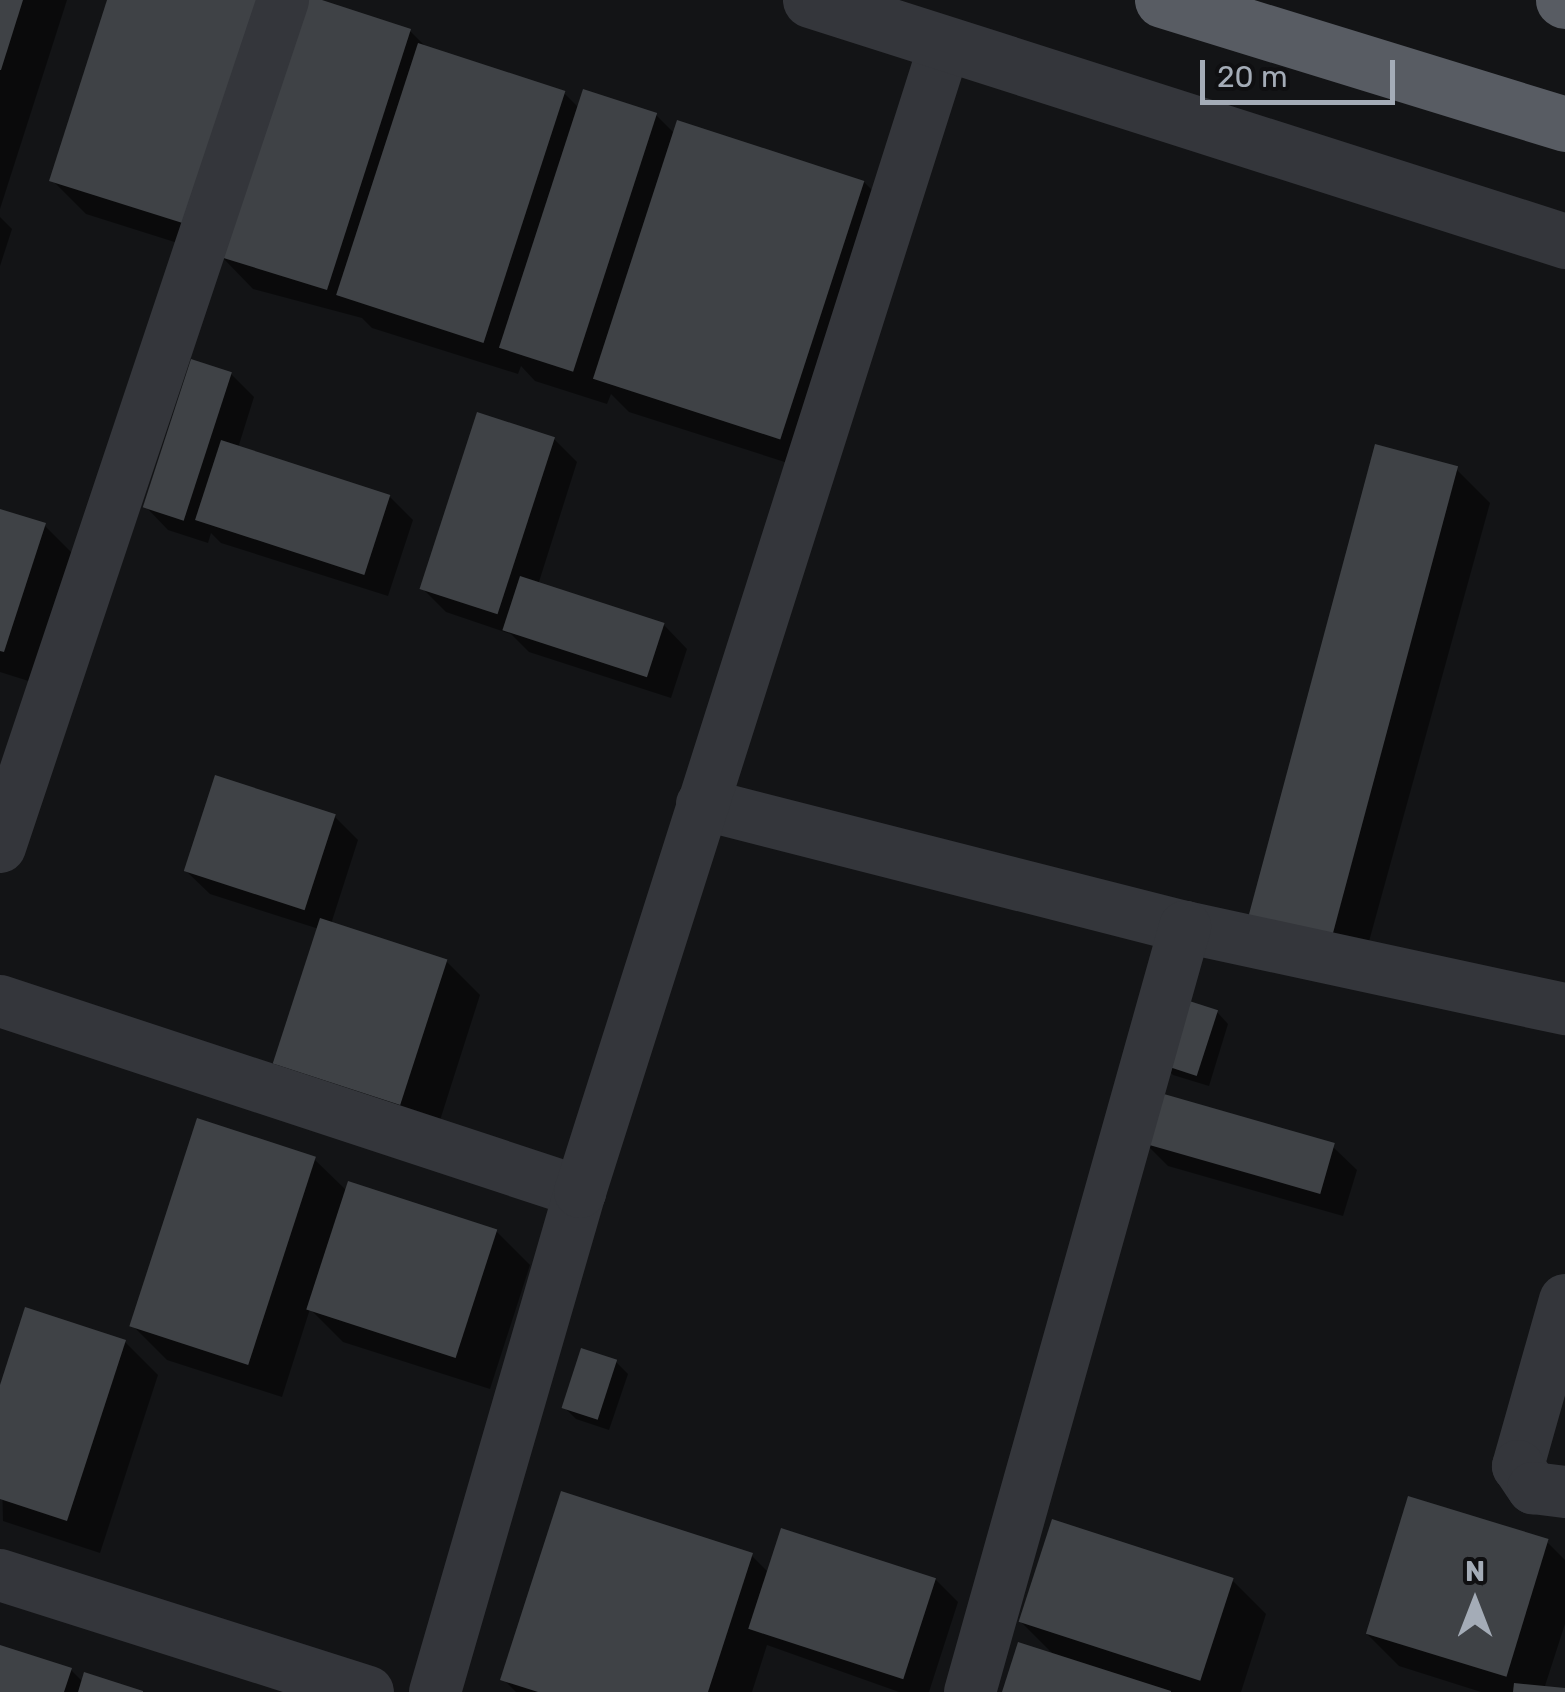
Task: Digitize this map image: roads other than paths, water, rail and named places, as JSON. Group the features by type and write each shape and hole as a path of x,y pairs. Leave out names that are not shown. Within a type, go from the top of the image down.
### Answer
{"highway":[{"path":"1162,0 1565,124"}],"street":[{"path":"0,847 284,0"},
{"path":"810,0 1565,241"},
{"path":"435,1692 580,1192 946,44"},
{"path":"702,804 1185,926 1565,1009"},
{"path":"970,1692 1185,926"},
{"path":"0,1002 580,1192"},
{"path":"1565,1300 1518,1466 1532,1488 1565,1492"},
{"path":"0,1575 368,1692"}]}
